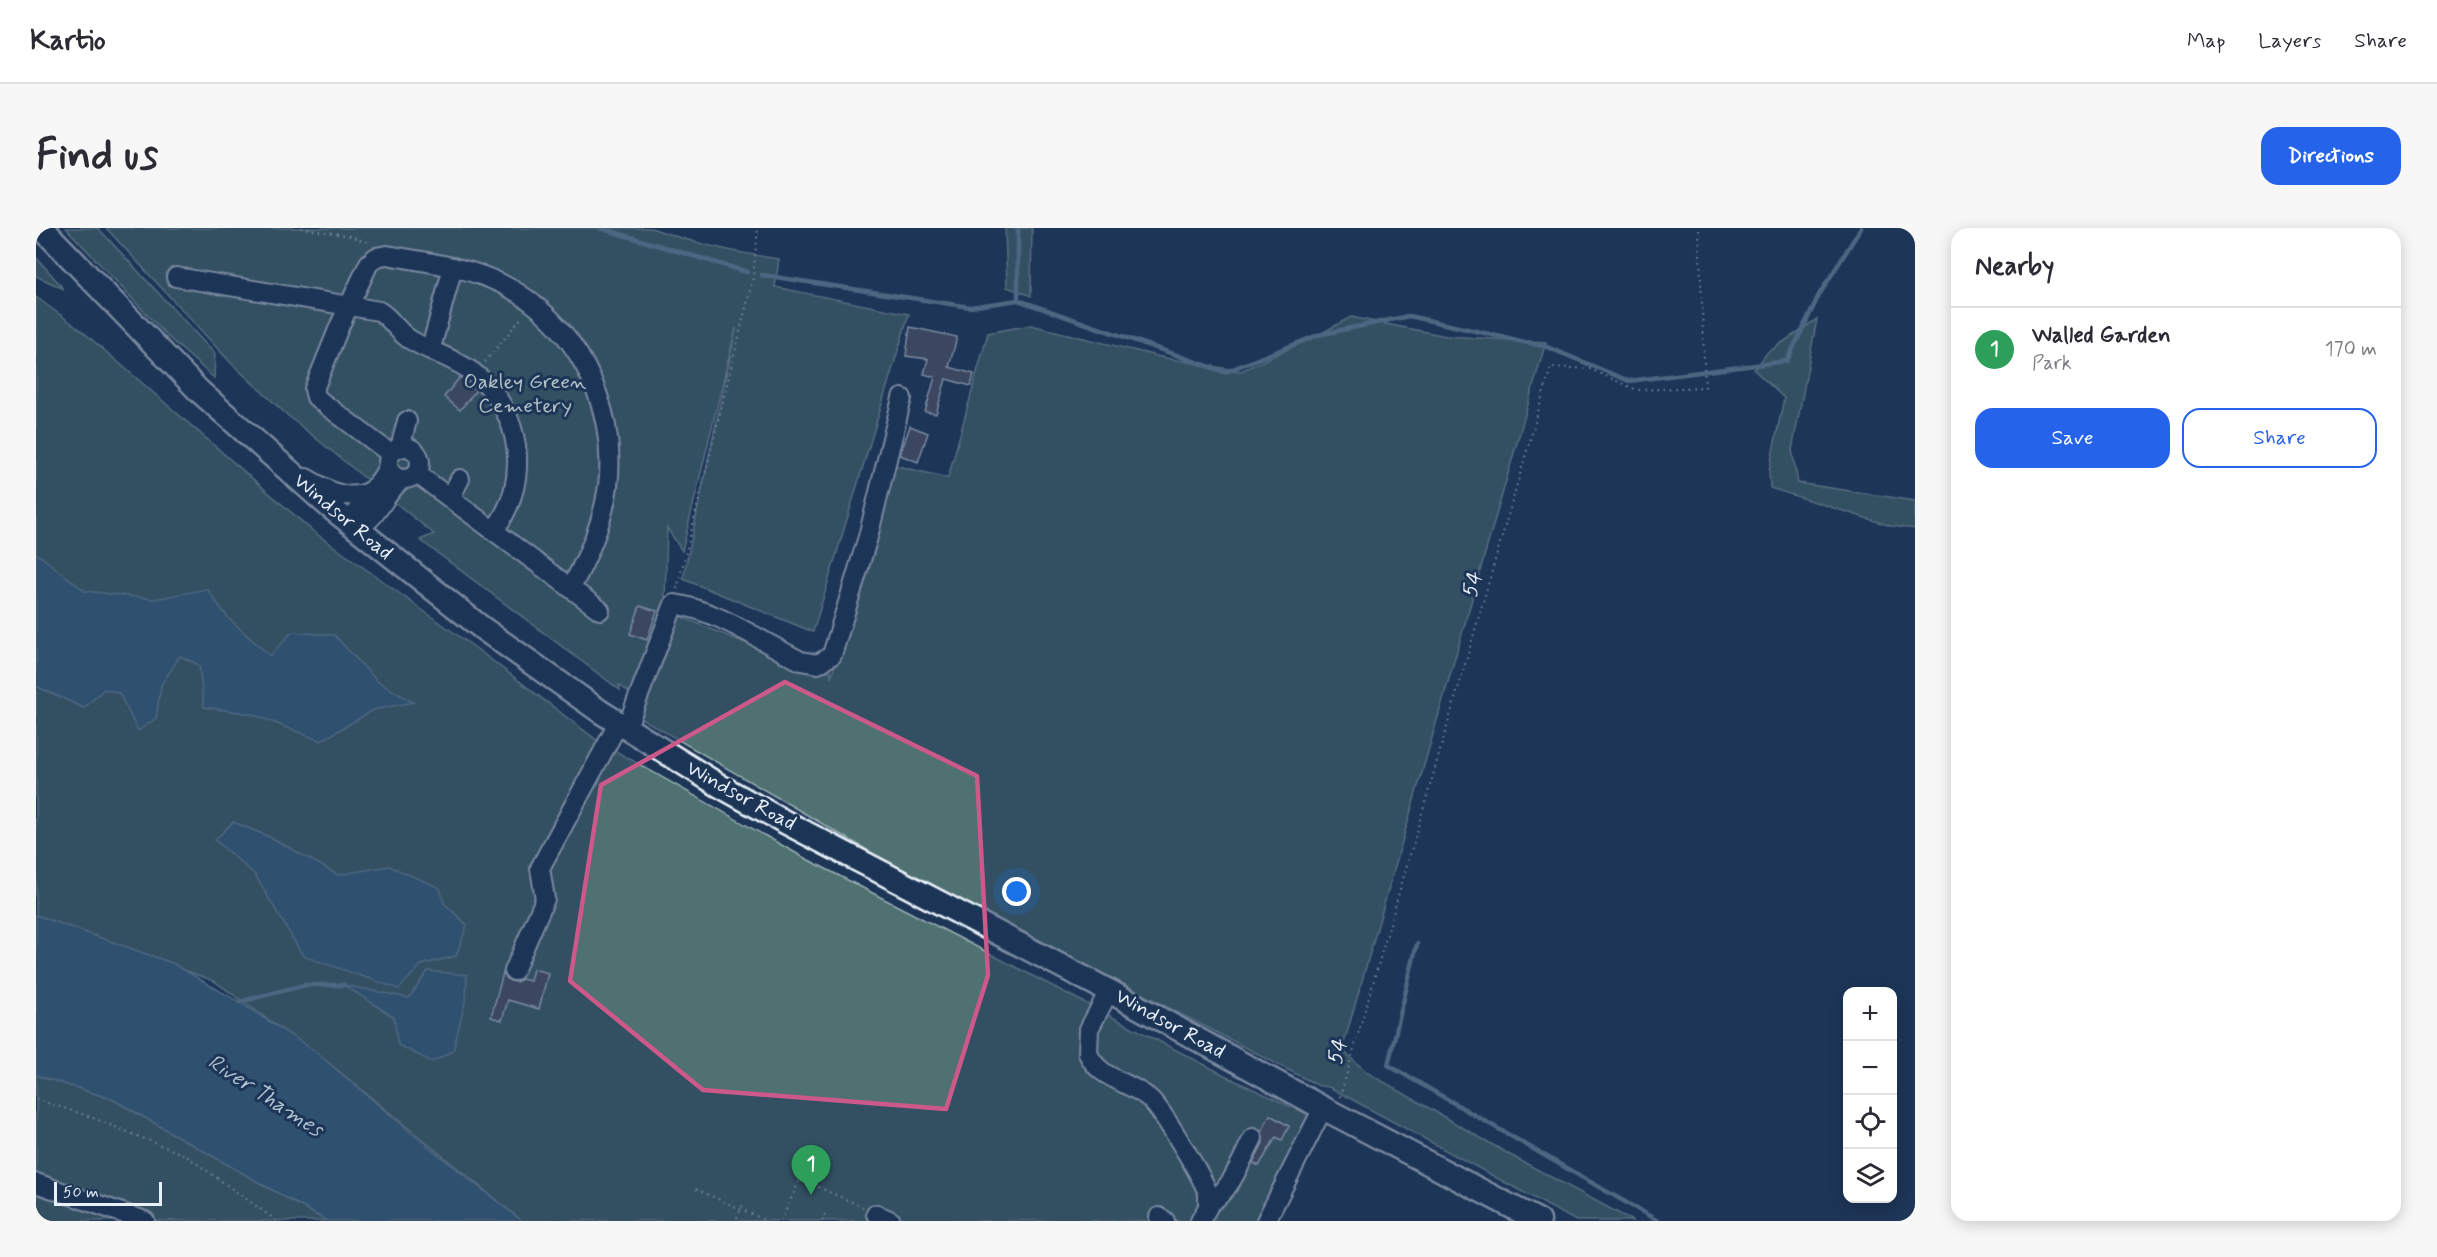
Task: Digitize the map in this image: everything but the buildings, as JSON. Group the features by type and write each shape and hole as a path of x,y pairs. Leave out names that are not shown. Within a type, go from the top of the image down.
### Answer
{"main road":[{"name":"Windsor Road","path":"42,228 186,378 283,467 355,528 491,634 622,726 768,813 1109,991 1329,1111 1539,1221"}],"lane":[{"path":"393,456 322,403 315,393 315,384 367,267 376,257 387,255 453,267 491,278 533,303 564,334 582,361 601,404 608,438 609,473 604,508 592,546 571,588"},
{"path":"431,348 453,267"},
{"path":"176,277 379,311 390,318 409,339 431,348 475,374 492,390 503,406 514,435 518,456 513,496 507,511 494,531"},
{"path":"514,971 545,899 540,868 622,726 674,604 692,606 710,613 801,661 818,664 828,659 837,645 868,537 902,398"},
{"path":"355,528 357,508 384,474 407,421"},
{"path":"355,528 372,517 388,492 410,476 420,464 417,454 409,448 393,456"},
{"path":"393,456 393,475 410,476 450,498 600,610"},
{"path":"283,467 344,496 367,493"},
{"path":"450,498 460,479"},
{"path":"1109,991 1088,1035 1086,1047 1090,1059 1106,1074 1143,1094 1156,1105 1207,1189 1209,1203"},
{"path":"1272,1216 1329,1111"},
{"path":"1200,1221 1209,1203 1217,1198 1227,1185 1252,1138"},
{"path":"36,1183 145,1221"}],"path":[{"path":"674,604 753,278 758,228"},
{"name":"54","path":"1329,1111 1551,368 1590,369 1637,390 1705,387 1699,228"},
{"path":"475,374 533,303"},
{"path":"36,1099 88,1116 184,1155 277,1221"},
{"path":"781,1221 800,1179 884,1217"},
{"path":"696,1189 767,1221"},
{"path":"737,1218 744,1202"},
{"path":"822,1221 825,1214"}],"highlighted area":[{"path":"785,682 977,776 988,975 946,1109 703,1090 570,981 601,785"}],"green space":[{"path":"66,228 98,228 215,354 214,378 169,338"},
{"name":"Oakley Green Cemetery","path":"106,228 651,228 714,247 779,259 775,287 909,314 813,632 683,579 736,328 682,551 667,528 665,600 630,693 619,685 620,690 420,540 434,534 287,415 232,364"},
{"path":"1005,228 1032,228 1031,296 1007,287"},
{"path":"36,257 64,289 36,276"},
{"path":"36,297 81,330 314,532 481,652 598,741 801,856 1236,1081 1309,1115 1257,1216 1261,1221 522,1221 330,1064 214,981 36,916"},
{"path":"1351,317 1446,336 1546,342 1342,1050 1368,1073 1512,1156 1633,1221 1576,1221 1329,1087 1319,1086 874,854 639,717 677,615 808,669 831,671 831,678 893,465 948,478 988,333 1031,325 1165,358 1241,371"},
{"path":"1817,319 1792,450 1798,483 1915,501 1915,529 1891,526 1770,488 1769,471 1784,398 1754,370 1767,353"},
{"path":"36,1075 112,1099 327,1221 36,1221"}],"water":[{"path":"36,553 85,591 155,599 207,589 228,618 270,656 292,632 334,635 378,682 413,702 373,710 321,741 252,714 204,707 199,665 180,656 161,685 156,718 138,731 119,693 104,689 84,708 36,686"},
{"path":"233,822 270,837 338,875 389,866 440,888 444,903 467,925 456,956 421,965 399,989 303,956 255,875 215,840"},
{"name":"River Thames","path":"36,915 172,963 239,1002 312,1049 421,1141 522,1221 327,1221 112,1099 36,1075"},
{"path":"428,971 467,975 466,998 453,1051 432,1062 398,1045 394,1017 344,985 409,998"}],"waterway":[{"path":"600,228 747,272"},
{"path":"762,275 970,307 1018,300 1018,228"},
{"path":"1018,300 1225,372 1318,335 1409,316 1547,347 1629,381 1787,361 1819,295 1861,228"},
{"path":"1417,944 1388,1065 1658,1221"},
{"path":"239,1002 305,985 344,985"}],"place":[{"name":"Walled Garden","path":"811,1195"}]}
